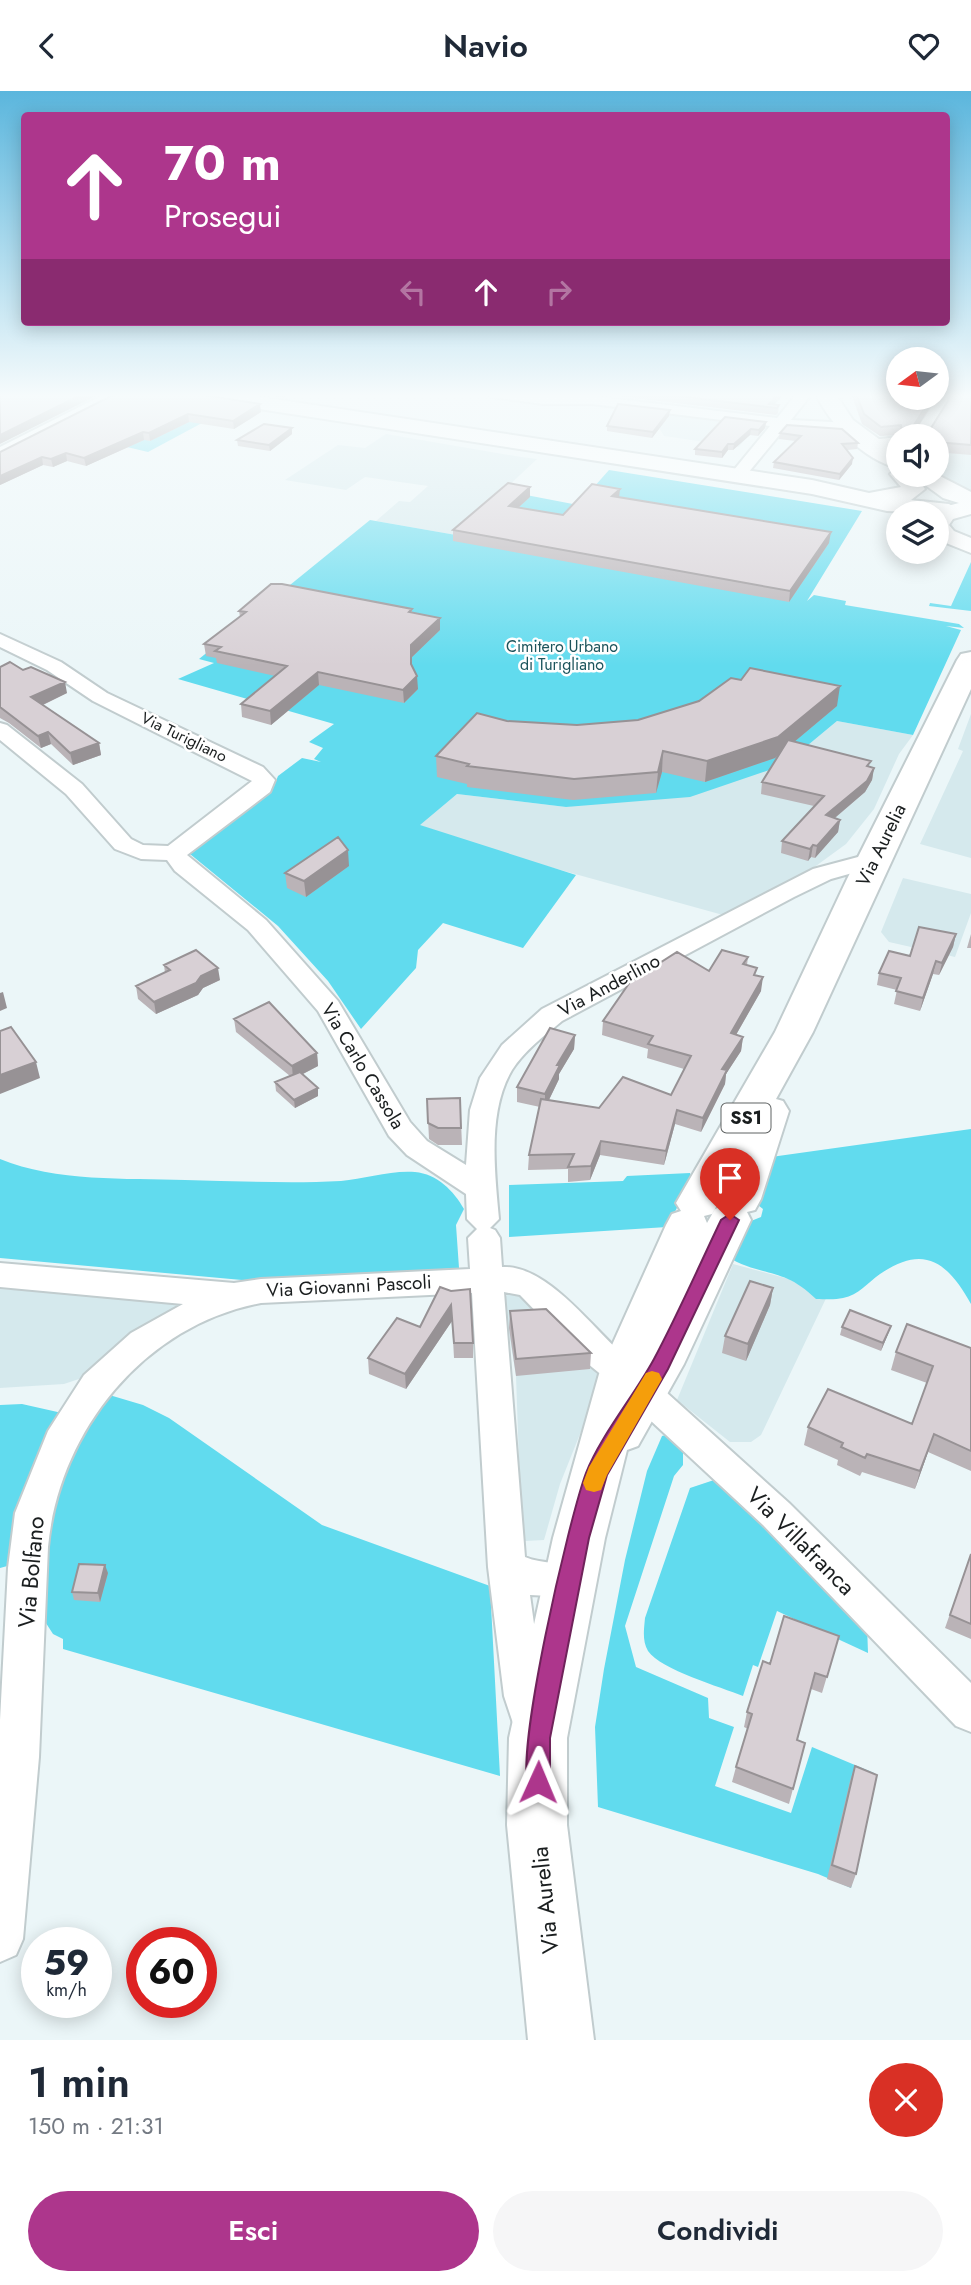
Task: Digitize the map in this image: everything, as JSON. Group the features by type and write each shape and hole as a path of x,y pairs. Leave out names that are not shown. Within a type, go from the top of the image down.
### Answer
{"main road":[{"path":"745,484 841,499 886,511"},
{"path":"787,484 879,498 900,497 914,489 912,487"},
{"path":"925,487 954,515"},
{"path":"942,487 951,493 954,515 969,546"},
{"path":"843,493 887,504 954,515"},
{"name":"Via Aurelia","path":"561,2040 537,1825 538,1738 570,1580 597,1473 873,860 971,660"}],"street":[{"name":"Via Turigliano","path":"0,640 54,666 100,697 255,772 264,780 262,787 174,853"},
{"path":"0,729 74,789 131,850 174,853"},
{"name":"Via Carlo Cassola","path":"174,853 183,866 257,925 329,1007 399,1129 418,1148 481,1188"},
{"name":"Via Anderlino","path":"538,1738 524,1696 508,1567 483,1228 481,1188 484,1119 493,1079 520,1041 552,1015 822,874 873,860"},
{"name":"Via Giovanni Pascoli","path":"0,1275 234,1296 261,1291 514,1279 531,1286 594,1350 637,1381"},
{"name":"Via Bolfano","path":"0,1939 15,1823 31,1524 55,1453 75,1414 100,1378 167,1325 234,1296"},
{"name":"Via Villafranca","path":"637,1381 776,1514 971,1712"},
{"path":"508,1567 531,1578 570,1580"}],"shaded area":[{"path":"309,484 355,484 346,490"},
{"path":"414,484 510,484 456,535 376,521 399,501 410,502 428,486"},
{"path":"953,484 971,484 971,495"},
{"path":"971,714 971,858 920,844 963,751 958,749"},
{"path":"837,721 913,735 899,754 874,809 846,844 809,871 723,915 510,856 419,825 457,794 566,807 784,765"},
{"path":"903,878 971,894 971,913 955,957 889,942 881,932"},
{"path":"733,1264 830,1290 761,1435 751,1442 730,1442 677,1400"},
{"path":"0,1289 188,1302 79,1379 64,1384 0,1388"},
{"path":"518,1294 552,1325 602,1379 560,1484 544,1540 525,1541 520,1491 516,1376 503,1297"}],"green space":[{"name":"Cimitero Urbano di Turigliano","path":"597,484 695,484 862,511 807,601 814,595 846,601 845,605 959,624 964,628 946,626 961,630 913,735 837,721 784,765 690,797 566,807 457,794 420,825 576,875 523,948 443,923 418,950 416,968 361,1029 328,981 278,926 190,854 192,846 274,786 278,776 302,758 321,762 314,759 323,748 309,742 334,724 178,679 214,663 199,659 370,520 456,535 506,491 578,505"},
{"path":"971,562 971,611 929,606 930,603 951,606"},
{"path":"971,1129 971,1304 944,1268 923,1259 896,1265 849,1296 840,1299 816,1299 793,1281 726,1256 741,1225 761,1217 763,1209 754,1202 771,1157"},
{"path":"0,1159 44,1172 115,1179 302,1182 341,1181 397,1172 423,1173 444,1185 464,1209 456,1225 459,1268 253,1281 0,1258"},
{"path":"690,1173 692,1179 667,1227 509,1237 509,1185 623,1181 627,1176"},
{"path":"106,1394 143,1405 169,1418 322,1525 490,1586 500,1776 63,1649 63,1639 53,1634 44,1620 42,1555 66,1451"},
{"path":"22,1404 62,1413 11,1565 0,1568 0,1405"},
{"path":"666,1435 683,1451 683,1465 674,1476 625,1626 636,1667 708,1698 709,1718 734,1727 715,1786 791,1813 812,1747 874,1773 851,1888 818,1874 598,1807 595,1727 604,1669 625,1560 647,1471 662,1436"},
{"path":"717,1479 867,1625 868,1653 777,1611 758,1667 753,1665 743,1696 665,1665 648,1651 644,1639 645,1618 690,1488"}],"building":[{"path":"507,484 530,487 509,506 563,515 592,484 620,489 612,496 831,532 790,591 453,530"},
{"path":"271,584 412,609 409,612 440,618 411,645 411,664 417,676 403,690 318,672 270,711 241,704 287,666 215,651 221,647 204,644 246,612 239,611"},
{"path":"10,662 23,670 31,667 65,682 31,697 99,743 70,753 48,732 38,736 0,707 0,667"},
{"path":"750,668 840,686 778,737 707,761 663,751 658,772 574,779 467,766 469,764 436,756 477,713 507,721 577,725 638,720 699,701 731,678 741,680"},
{"path":"788,740 871,761 867,766 874,768 867,781 826,815 840,820 817,846 813,845 810,849 782,841 824,796 762,782"},
{"path":"338,837 348,850 304,881 285,873"},
{"path":"919,927 956,934 942,963 936,961 923,998 896,991 901,978 879,973 889,951 910,956"},
{"path":"196,950 218,968 201,976 196,983 154,1002 136,986 170,970 164,965"},
{"path":"722,950 748,957 743,964 757,968 754,975 763,977 731,1033 743,1037 722,1069 727,1070 703,1118 677,1110 666,1151 601,1141 591,1166 568,1167 574,1154 529,1155 541,1099 599,1108 623,1077 671,1095 691,1056 648,1044 653,1036 603,1021 630,982 677,952 709,971"},
{"path":"269,1002 317,1053 292,1066 234,1019"},
{"path":"11,1027 36,1062 0,1075 0,1031"},
{"path":"550,1028 575,1035 557,1065 560,1065 545,1094 517,1087"},
{"path":"300,1072 318,1088 294,1100 275,1082"},
{"path":"460,1098 461,1128 438,1128 428,1123 427,1099"},
{"path":"750,1281 773,1288 748,1344 725,1336"},
{"path":"440,1287 451,1291 470,1289 473,1343 454,1343 451,1305 405,1374 368,1358 397,1318 420,1327"},
{"path":"546,1309 591,1353 516,1359 510,1311"},
{"path":"850,1310 891,1326 883,1343 842,1327"},
{"path":"907,1324 971,1348 971,1451 934,1434 920,1471 867,1454 865,1458 841,1447 843,1443 808,1427 828,1389 912,1424 933,1366 896,1352"},
{"path":"971,1554 971,1624 950,1615"},
{"path":"79,1564 105,1565 98,1593 72,1592"},
{"path":"784,1616 839,1636 827,1677 815,1673 797,1740 805,1743 793,1789 736,1767 752,1714 747,1712 763,1661 770,1664"},
{"path":"855,1766 877,1775 856,1874 832,1865"}],"slow traffic":[{"path":"594,1483 597,1473 652,1379"}],"route":[{"path":"538,1782 538,1738 579,1538 597,1473 662,1364 730,1220"}]}
